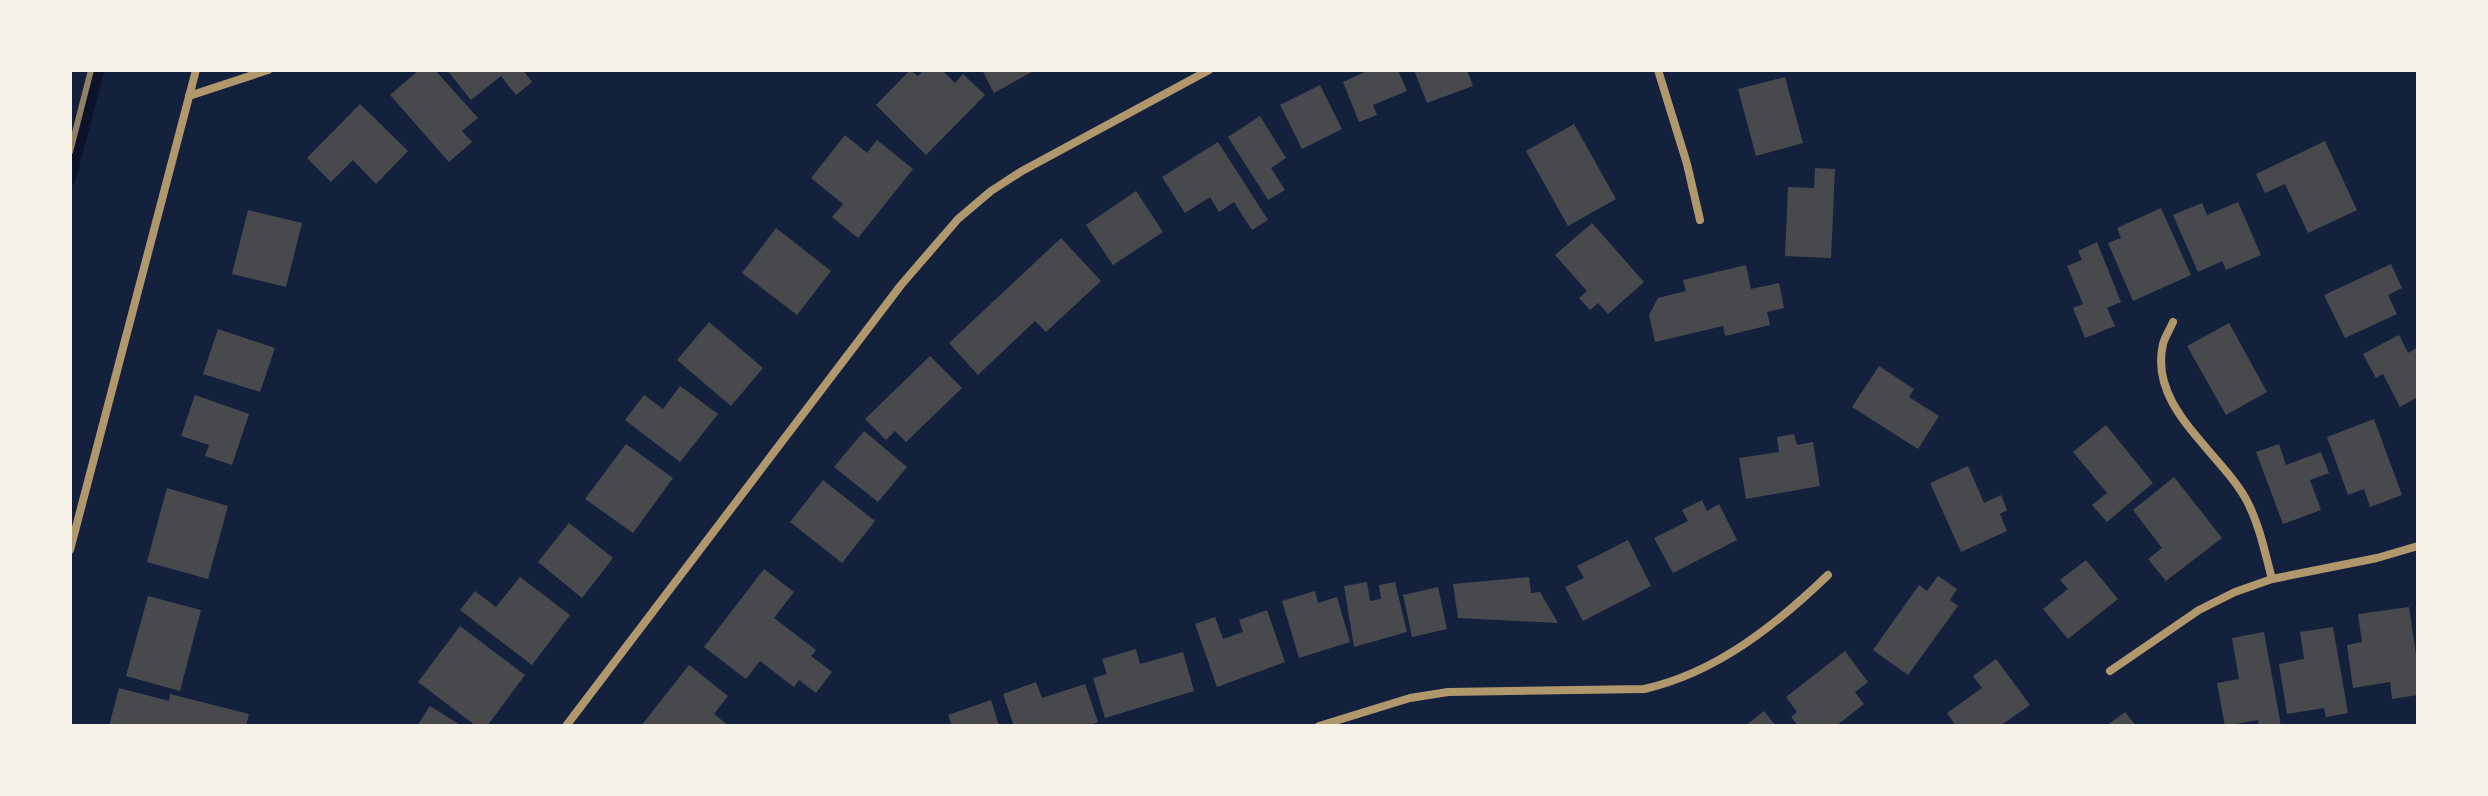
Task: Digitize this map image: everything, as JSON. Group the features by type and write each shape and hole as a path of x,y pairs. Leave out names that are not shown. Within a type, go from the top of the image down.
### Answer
{"street":[{"path":"70,550 196,70"},
{"path":"189,96 268,70"},
{"path":"566,726 901,285 958,219 991,191 1022,171 1209,70"},
{"path":"1658,70 1687,164 1700,220"},
{"path":"2173,322 2163,345 2162,374 2168,394 2183,419 2227,471 2247,502 2260,532 2272,579"},
{"path":"2110,671 2199,610 2235,592 2272,579 2362,562 2418,546"},
{"path":"1319,726 1399,701 1448,692 1644,689 1663,685 1685,677 1748,641 1793,608 1828,575"}],"building":[{"path":"419,70 435,70 478,118 462,131 472,142 449,162 390,95"},
{"path":"447,70 523,70 532,82 516,95 501,76 471,100"},
{"path":"910,70 918,76 924,70 942,70 955,83 963,74 985,95 926,155 876,105"},
{"path":"982,70 1035,70 994,93"},
{"path":"1369,70 1398,70 1407,91 1373,105 1377,115 1359,122 1343,82"},
{"path":"1414,70 1467,70 1473,86 1427,103"},
{"path":"1785,77 1803,143 1756,156 1738,89"},
{"path":"1320,85 1342,129 1302,149 1280,105"},
{"path":"360,104 408,151 376,184 353,160 331,182 307,158"},
{"path":"1260,116 1286,158 1271,168 1285,190 1268,200 1228,137"},
{"path":"1574,124 1616,199 1568,226 1526,151"},
{"path":"845,135 867,153 877,140 913,169 858,238 832,217 843,204 811,178"},
{"path":"2325,141 2357,210 2308,233 2285,184 2265,193 2256,174"},
{"path":"1218,142 1268,220 1252,230 1234,202 1219,212 1210,197 1185,213 1162,177"},
{"path":"1815,168 1835,169 1831,258 1785,256 1788,187 1814,188"},
{"path":"1136,191 1163,232 1113,265 1086,225"},
{"path":"2238,202 2261,255 2226,270 2222,261 2198,272 2173,215 2202,203 2207,215"},
{"path":"2161,208 2191,275 2133,301 2108,243 2121,238 2117,228"},
{"path":"248,210 302,223 286,287 232,274"},
{"path":"1592,223 1644,282 1608,314 1598,303 1590,310 1579,298 1587,291 1555,255"},
{"path":"776,228 831,271 797,315 742,273"},
{"path":"1061,238 1101,281 1046,332 1035,321 978,375 949,343"},
{"path":"2097,242 2121,302 2107,308 2115,326 2085,338 2073,308 2083,304 2067,266 2082,260 2078,251"},
{"path":"2391,264 2402,288 2388,295 2397,314 2345,338 2324,295"},
{"path":"1746,265 1751,289 1779,283 1784,308 1767,312 1770,325 1725,336 1723,326 1655,342 1649,315 1658,298 1686,291 1683,280"},
{"path":"709,322 763,368 731,406 677,360"},
{"path":"2229,323 2267,392 2226,415 2187,346"},
{"path":"218,329 275,348 260,392 203,374"},
{"path":"2399,335 2408,353 2418,347 2418,397 2400,407 2383,374 2376,378 2363,354"},
{"path":"930,356 962,388 906,442 895,431 886,440 865,419"},
{"path":"1879,366 1914,389 1909,397 1939,416 1918,449 1852,407"},
{"path":"680,386 718,414 680,462 625,420 644,395 663,409"},
{"path":"195,395 249,414 232,465 205,456 209,445 181,436"},
{"path":"2374,419 2402,495 2370,507 2364,489 2348,495 2327,437"},
{"path":"2106,425 2153,483 2107,522 2092,505 2107,493 2073,452"},
{"path":"864,431 907,467 878,502 834,467"},
{"path":"1794,434 1797,445 1813,442 1820,486 1746,499 1739,458 1779,452 1777,437"},
{"path":"626,444 673,478 633,533 585,499"},
{"path":"2279,444 2286,465 2321,452 2329,473 2310,480 2321,510 2283,524 2256,452"},
{"path":"1968,466 1984,503 2001,495 2007,510 2000,514 2007,531 1961,552 1930,483"},
{"path":"2174,477 2222,538 2166,581 2148,559 2162,548 2133,510"},
{"path":"823,480 875,521 842,563 790,522"},
{"path":"167,488 228,506 208,579 147,562"},
{"path":"1702,500 1707,511 1719,504 1737,540 1673,573 1654,538 1688,521 1682,510"},
{"path":"569,523 613,558 582,598 538,562"},
{"path":"1628,540 1651,586 1583,621 1565,587 1584,578 1577,566"},
{"path":"2086,560 2118,599 2068,639 2043,609 2068,589 2060,580"},
{"path":"764,569 794,592 774,618 816,650 811,656 832,672 816,693 799,680 794,687 760,661 746,679 704,647"},
{"path":"1938,576 1957,589 1950,600 1958,606 1908,675 1873,650 1919,585 1927,591"},
{"path":"520,577 570,615 532,665 460,610 475,591 496,607"},
{"path":"1529,577 1531,593 1540,592 1558,623 1458,618 1453,584"},
{"path":"1367,582 1370,601 1381,599 1379,585 1395,582 1407,632 1354,647 1344,586"},
{"path":"1438,587 1447,629 1412,637 1403,595"},
{"path":"1315,591 1318,603 1337,597 1350,642 1299,658 1282,601"},
{"path":"148,596 201,610 180,691 126,676"},
{"path":"2409,607 2418,668 2418,695 2392,699 2390,682 2353,688 2347,645 2362,642 2358,614"},
{"path":"1267,610 1285,662 1217,687 1195,624 1215,617 1223,639 1243,632 1239,620"},
{"path":"460,626 525,675 487,726 476,726 418,682"},
{"path":"2333,627 2348,713 2326,717 2324,708 2287,714 2279,664 2304,659 2300,632"},
{"path":"2264,632 2281,726 2259,726 2258,720 2225,726 2217,683 2239,679 2232,638"},
{"path":"1136,649 1140,664 1183,652 1194,691 1105,718 1093,678 1107,674 1102,659"},
{"path":"1845,651 1868,682 1855,692 1864,704 1836,726 1798,726 1791,717 1797,712 1786,697"},
{"path":"1996,659 2030,705 2000,726 1956,726 1947,713 1982,688 1973,676"},
{"path":"689,665 728,696 714,714 729,726 641,726"},
{"path":"1036,682 1042,698 1085,684 1098,722 1087,726 1014,726 1003,694"},
{"path":"119,688 169,701 170,694 249,714 246,726 109,726"},
{"path":"991,700 999,726 952,726 948,715"},
{"path":"430,706 462,726 417,726"},
{"path":"1764,711 1776,726 1745,726"},
{"path":"2125,712 2136,726 2106,726"}],"waterway":[{"path":"70,180 99,70"}],"railway":[{"path":"70,152 91,70"}]}
